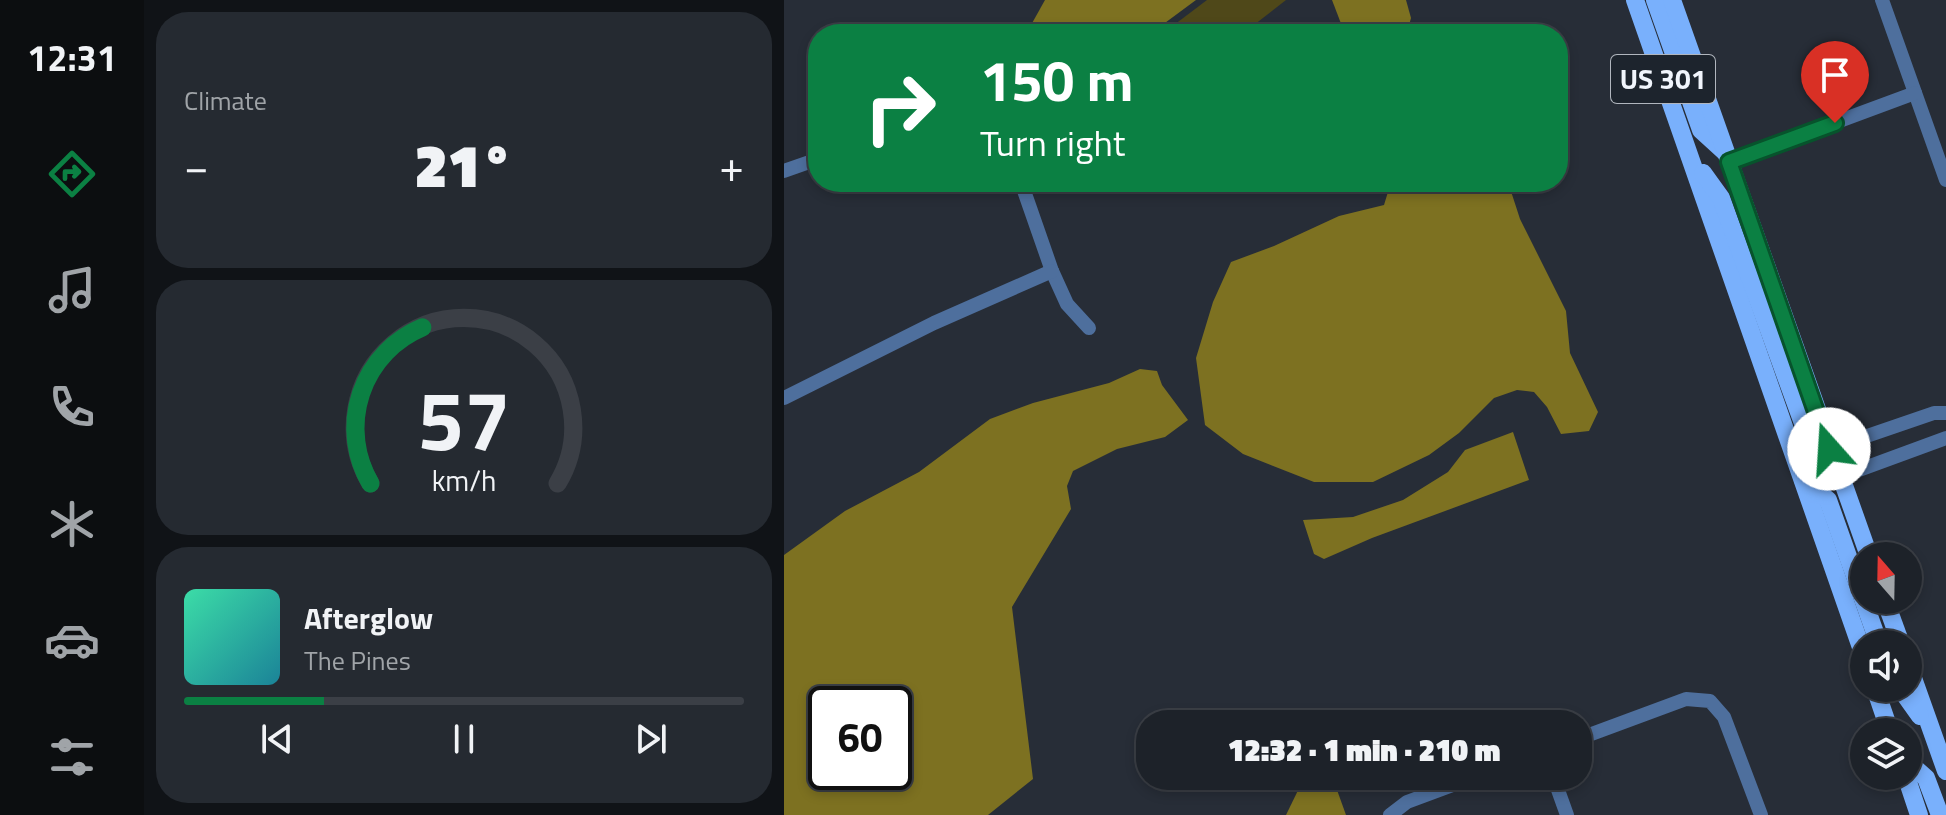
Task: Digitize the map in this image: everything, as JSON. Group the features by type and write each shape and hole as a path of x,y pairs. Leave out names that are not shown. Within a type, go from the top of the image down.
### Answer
{"main road":[{"name":"US 301","path":"1635,0 1855,630"},
{"path":"1655,0 1701,130 1727,157"},
{"name":"US 301","path":"1672,0 1864,542"},
{"path":"1692,158 1721,198 1812,448 1840,477"},
{"path":"1803,480 1828,500 1874,630"},
{"path":"1910,702 1933,735"},
{"path":"1921,702 1946,771"},
{"path":"1922,774 1940,815"},
{"path":"1911,790 1919,815"}],"street":[{"path":"1882,0 1946,180"},
{"path":"1727,157 1915,93"},
{"path":"784,171 808,163"},
{"path":"1024,192 1067,304 1089,328"},
{"path":"784,398 934,323 1052,271"},
{"path":"1829,449 1934,413 1946,413"},
{"path":"1840,477 1946,438"},
{"path":"1592,734 1686,699 1710,701 1724,717 1761,815"},
{"path":"1390,815 1407,802 1439,790"},
{"path":"1558,790 1567,815"}],"shaded area":[{"path":"1045,0 1196,0 1164,24 1032,24"},
{"path":"1207,0 1286,0 1255,24 1175,24"},
{"path":"1332,0 1406,0 1411,18 1409,24 1341,24"},
{"path":"1388,192 1511,192 1520,219 1566,311 1570,353 1598,412 1589,431 1561,434 1547,407 1534,392 1517,390 1494,398 1459,433 1429,455 1373,482 1314,482 1243,454 1205,425 1196,358 1213,302 1231,262 1339,216 1384,205"},
{"path":"1140,369 1157,371 1162,385 1188,420 1165,437 1117,449 1073,471 1067,486 1071,509 1012,607 1033,779 988,815 784,815 784,555 845,511 919,472 990,419 1033,403 1109,383"},
{"path":"1513,432 1529,480 1324,559 1314,554 1303,520 1353,517 1403,500 1448,472 1465,450"},
{"path":"1298,790 1337,790 1346,815 1286,815"}],"route":[{"path":"1829,449 1729,162 1835,123"}]}
